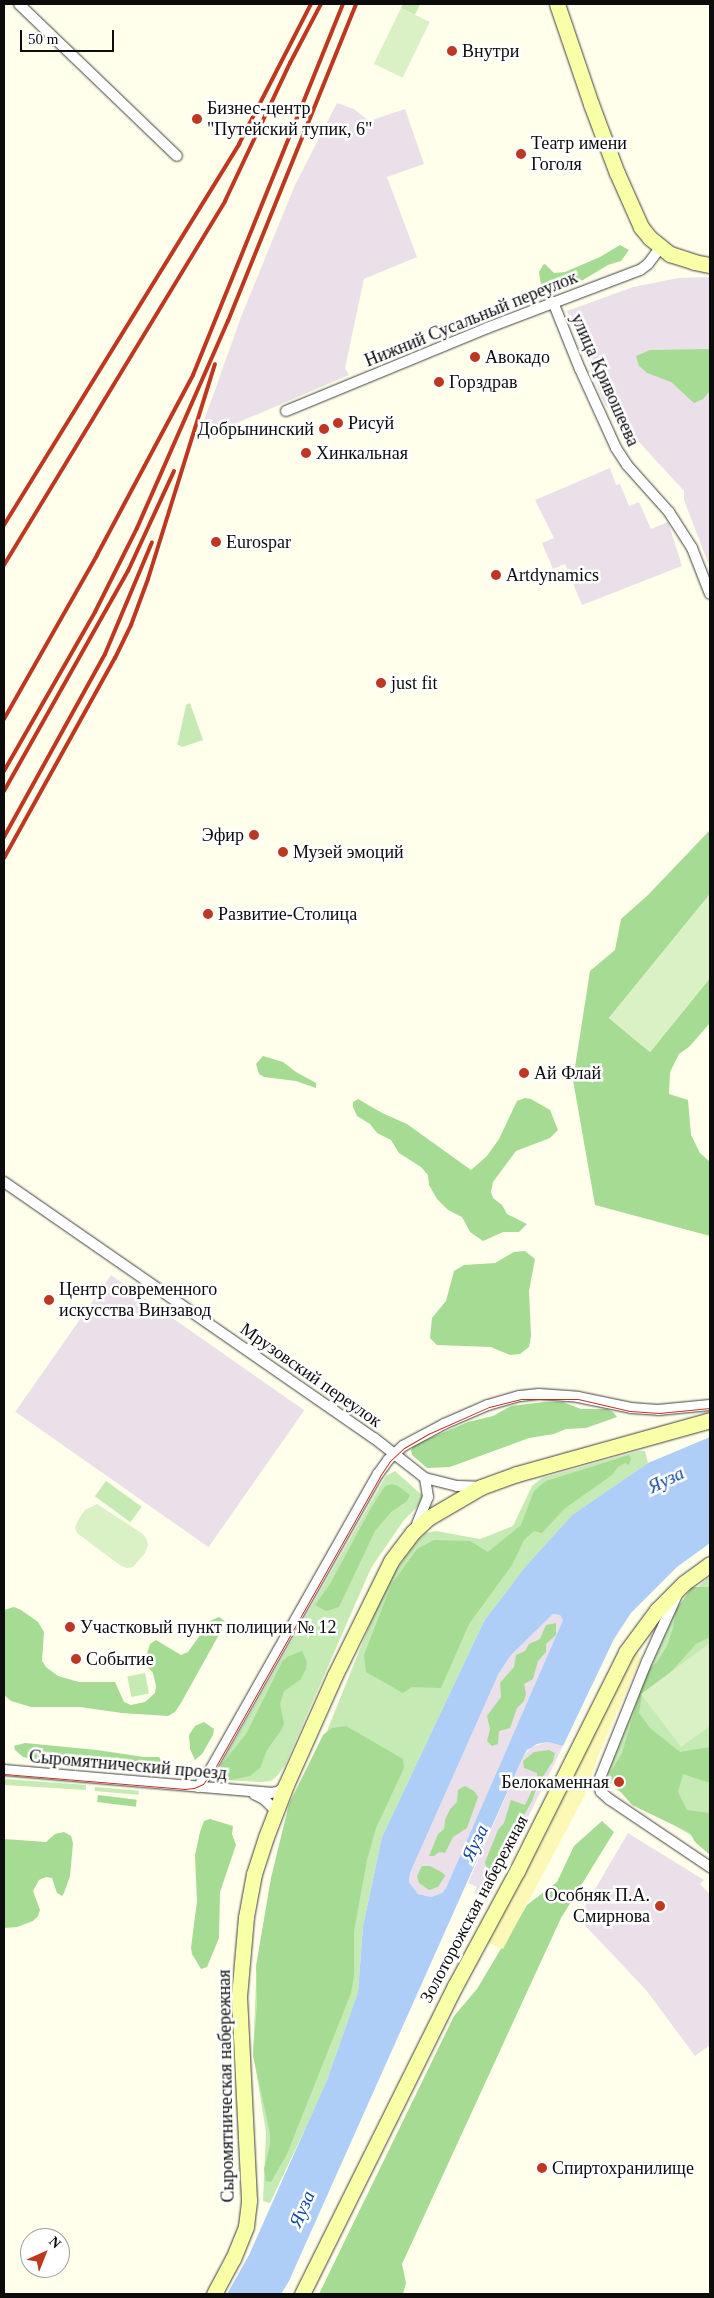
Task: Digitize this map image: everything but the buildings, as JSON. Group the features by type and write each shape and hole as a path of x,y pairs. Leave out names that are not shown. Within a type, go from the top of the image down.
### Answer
{"main road":[{"path":"556,4 587,96 635,218 660,248 681,258 710,265"},
{"name":"Сыромятническая набережная","path":"214,2294 233,2259 246,2226 249,2200 239,1997 242,1953 254,1874 286,1785 378,1583 390,1562 413,1532 442,1508 481,1486 517,1474 710,1420"},
{"name":"Золоторожская набережная","path":"302,2294 455,1986 517,1871 626,1652 646,1623 684,1583 710,1564"}],"street":[{"path":"19,4 177,156"},
{"name":"Нижний Сусальный переулок","path":"286,411 553,302 640,270 648,264 660,248"},
{"name":"улица Кривошеева","path":"553,302 580,369 616,448 626,465 669,512 692,548 710,594"},
{"name":"Мрузовский переулок","path":"4,1182 394,1453 425,1478 457,1486 481,1486"},
{"path":"198,1787 212,1767 378,1474 394,1453 413,1439 444,1424 488,1405 520,1396 578,1396 631,1408 658,1410 710,1404"},
{"path":"413,1532 426,1506 428,1497 425,1478"},
{"path":"684,1583 646,1661 598,1783 601,1792 608,1800 710,1867"},
{"path":"626,1652 632,1648 638,1648 646,1654 646,1661"},
{"name":"Сыромятнический проезд","path":"4,1770 249,1791 278,1792 286,1785"},
{"name":"Сыромятнический проезд","path":"249,1791 264,1799 276,1811"}],"shaded area":[{"path":"337,103 354,109 369,121 405,109 424,164 387,177 417,257 364,279 345,368 349,375 197,440 241,317 295,185"},
{"path":"710,277 710,568 684,500 684,491 605,405 567,311 633,287 678,278"},
{"path":"610,468 616,485 620,484 629,506 639,502 651,529 668,522 682,566 582,605 565,564 553,569 542,543 554,538 535,500"},
{"path":"111,1275 304,1410 209,1547 15,1412"},
{"path":"553,1614 560,1615 563,1620 446,1888 442,1893 431,1897 418,1894 409,1882 410,1873 499,1673 511,1655"},
{"path":"548,1742 563,1746 491,1893 474,1894 477,1887 468,1883 523,1757 531,1747"},
{"path":"628,1833 704,1880 700,1884 710,1894 710,2045 695,2056 646,1990 578,1918"}],"green space":[{"path":"403,4 420,4 415,15 401,8"},
{"path":"401,8 430,22 403,78 374,64"},
{"path":"620,245 629,250 621,261 608,265 583,280 564,286 546,291 541,285 539,272 543,265 545,264 554,273 565,272 600,257"},
{"path":"710,349 710,391 703,399 694,403 671,382 647,373 639,366 636,356 650,350"},
{"path":"190,703 203,740 182,747 177,744 186,705"},
{"path":"710,830 710,894 609,1018 650,1052 710,978 710,1023 689,1047 679,1054 670,1072 669,1094 688,1100 691,1135 700,1153 710,1162 710,1236 595,1205 573,1080 590,971 615,950 621,919 648,895"},
{"path":"710,894 710,978 650,1052 609,1018"},
{"path":"263,1056 283,1062 316,1083 316,1088 296,1081 264,1077 259,1074 256,1064"},
{"path":"525,1098 531,1099 550,1110 558,1130 550,1138 516,1151 493,1182 491,1192 493,1198 502,1205 507,1214 527,1224 519,1232 503,1232 483,1241 470,1232 462,1217 448,1210 437,1199 429,1185 428,1175 421,1167 399,1153 391,1140 377,1133 370,1124 357,1116 353,1107 353,1102 358,1099 382,1113 407,1124 471,1170 487,1156 499,1139 517,1101"},
{"path":"525,1251 535,1259 529,1291 531,1336 529,1347 520,1354 510,1355 491,1347 437,1345 430,1338 432,1318 446,1301 454,1271 464,1265 495,1263 514,1252"},
{"path":"563,1402 581,1409 607,1409 617,1417 586,1428 566,1429 554,1434 529,1438 450,1467 427,1468 412,1455 411,1450 414,1445 468,1422 493,1416 511,1406"},
{"path":"639,1451 645,1451 648,1463 572,1515 525,1567 484,1621 382,1837 363,1926 358,1992 327,2080 307,2125 270,2203 263,2201 266,2132 253,2052 256,1983 262,1935 298,1803 387,1582 418,1540 426,1533 436,1531 480,1539 513,1526 532,1486 542,1478"},
{"path":"629,1455 631,1459 629,1465 625,1463 618,1467 612,1475 564,1509 542,1533 534,1531 524,1540 512,1565 469,1624 441,1688 412,1687 403,1693 366,1672 364,1655 391,1585 417,1549 434,1540 470,1541 488,1552 521,1525 534,1491 546,1481"},
{"path":"395,1471 423,1496 421,1503 404,1520 371,1568 285,1765 271,1781 222,1780 218,1770 386,1476"},
{"path":"106,1481 142,1507 130,1522 95,1496"},
{"path":"392,1484 410,1495 407,1501 391,1512 375,1531 339,1607 326,1611 315,1605 330,1584 385,1486"},
{"path":"97,1504 143,1534 147,1540 148,1545 145,1553 133,1567 121,1566 77,1533 75,1528 78,1520 85,1510"},
{"path":"710,1576 710,1847 617,1790 609,1781 608,1772 675,1608"},
{"path":"692,1587 710,1587 710,1637 696,1644 671,1672 642,1695 639,1713 650,1728 680,1752 710,1747 710,1783 683,1774 678,1792 687,1810 710,1813 710,1855 695,1842 690,1833 632,1805 613,1783 610,1773 622,1753 641,1688 650,1668 657,1662 667,1646 676,1610"},
{"path":"14,1607 38,1622 44,1632 42,1661 46,1667 58,1676 79,1682 115,1682 124,1702 131,1705 145,1702 155,1693 156,1686 153,1673 144,1663 150,1644 156,1640 181,1655 188,1652 210,1621 219,1617 226,1622 181,1703 175,1712 168,1716 122,1713 80,1707 31,1707 11,1701 4,1695 4,1610"},
{"path":"556,1623 556,1635 546,1644 546,1652 538,1661 533,1679 524,1684 526,1694 524,1701 517,1708 510,1728 499,1731 498,1744 492,1746 487,1741 490,1729 487,1716 501,1697 500,1683 514,1667 516,1655 525,1651 529,1644 540,1639 546,1625"},
{"path":"710,1643 710,1726 681,1747 641,1694"},
{"path":"302,1651 307,1662 306,1669 300,1680 284,1691 280,1704 284,1723 282,1729 267,1750 260,1768 250,1776 231,1780 224,1778 221,1772 221,1765 246,1734 282,1662 287,1657"},
{"path":"145,1673 149,1694 131,1697 127,1676"},
{"path":"204,1722 214,1729 213,1735 202,1754 195,1760 190,1749 189,1735 195,1726"},
{"path":"346,1726 403,1759 404,1768 376,1828 367,1860 354,1931 354,1976 351,1993 287,2154 271,2182 266,2181 264,2169 270,2145 270,2133 253,2056 257,2004 256,1966 271,1878 289,1804 323,1735 332,1728"},
{"path":"25,1743 144,1757 159,1757 163,1763 158,1766 33,1759 23,1757 15,1750 14,1746"},
{"path":"549,1750 555,1753 553,1761 538,1784 532,1801 518,1826 514,1841 497,1872 489,1870 485,1862 498,1830 504,1823 511,1800 525,1805 537,1780 537,1773 524,1768 523,1761 534,1752"},
{"path":"4,1779 86,1785 86,1790 4,1785"},
{"path":"465,1786 474,1791 478,1797 467,1828 453,1837 445,1853 439,1852 434,1856 429,1856 438,1834 444,1829 445,1820 450,1809 457,1802 458,1790"},
{"path":"95,1787 139,1791 138,1795 95,1791"},
{"path":"98,1795 137,1800 136,1807 97,1802"},
{"path":"210,1819 233,1826 232,1834 236,1845 220,1892 219,1938 207,1967 201,1969 192,1954 191,1948 197,1901 195,1855 204,1821"},
{"path":"602,1821 614,1832 561,1918 402,2264 406,2283 403,2294 319,2294 454,2016 477,1989 527,1905 557,1882 574,1846"},
{"path":"64,1832 71,1836 73,1843 70,1876 64,1893 62,1896 57,1893 52,1878 46,1877 39,1880 33,1891 40,1910 38,1916 33,1921 17,1927 4,1928 4,1839 46,1842 55,1834"},
{"path":"422,1866 430,1866 443,1873 445,1876 438,1887 429,1890 419,1883 417,1876"}],"sand":[{"path":"637,1652 640,1660 599,1754 584,1797 503,1949 488,1943 544,1838 631,1655"}],"water":[{"name":"Яуза","path":"710,1437 710,1543 677,1567 631,1613 614,1639 563,1746 548,1742 537,1744 527,1750 523,1757 289,2281 281,2294 227,2294 249,2255 327,2080 358,1992 363,1926 382,1837 484,1621 525,1567 572,1515 648,1463","holes":["553,1614 560,1615 563,1620 446,1888 442,1893 431,1897 418,1894 409,1882 410,1873 499,1673 511,1655"]}],"tram line":[{"path":"4,1774 185,1789 203,1784 215,1768 380,1476 390,1461 404,1448 428,1434 489,1407 521,1399 578,1399 630,1411 659,1413 710,1408"}],"railway":[{"path":"4,525 239,144 311,4"},
{"path":"4,565 225,201 290,63 321,4"},
{"path":"4,719 97,555 193,375 343,4"},
{"path":"4,771 95,612 137,528 228,321 356,4"},
{"path":"4,858 115,658 131,625 148,579 215,364"},
{"path":"4,791 128,571 174,471"},
{"path":"4,837 105,654 152,542"}],"place":[{"name":"Внутри","path":"452,51"},
{"name":"Бизнес-центр \"Путейский тупик, 6\"","path":"197,119"},
{"name":"Театр имени Гоголя","path":"521,154"},
{"name":"Авокадо","path":"475,357"},
{"name":"Горздрав","path":"439,382"},
{"name":"Рисуй","path":"338,423"},
{"name":"Добрынинский","path":"324,429"},
{"name":"Хинкальная","path":"306,453"},
{"name":"Eurospar","path":"216,542"},
{"name":"Artdynamics","path":"496,575"},
{"name":"just fit","path":"381,683"},
{"name":"Эфир","path":"254,835"},
{"name":"Музей эмоций","path":"283,852"},
{"name":"Развитие-Столица","path":"208,914"},
{"name":"Ай Флай","path":"524,1073"},
{"name":"Центр современного искусства Винзавод","path":"49,1300"},
{"name":"Участковый пункт полиции № 12","path":"70,1627"},
{"name":"Событие","path":"76,1659"},
{"name":"Белокаменная","path":"619,1782"},
{"name":"Особняк П.А. Смирнова","path":"660,1906"},
{"name":"Спиртохранилище","path":"542,2168"}]}
